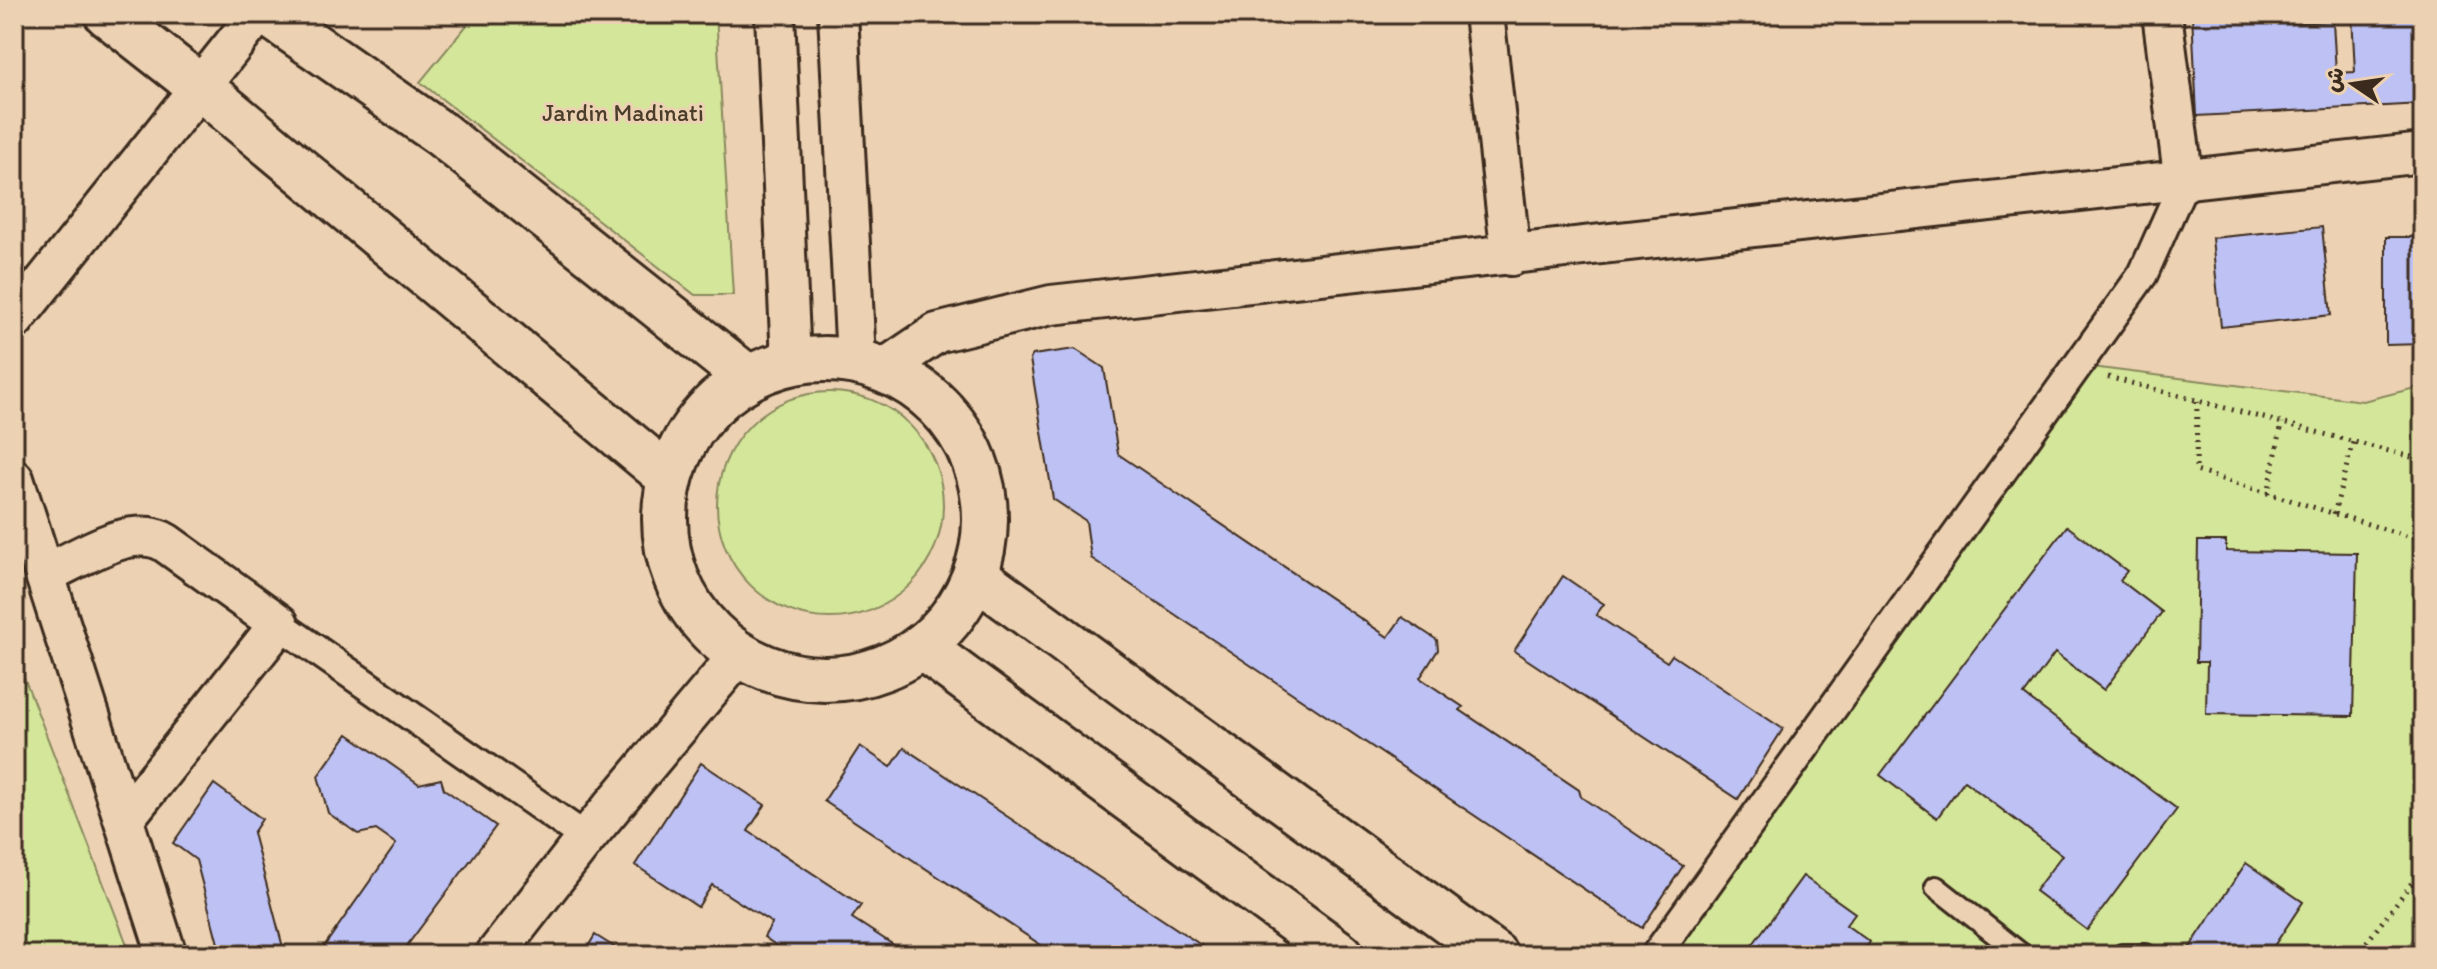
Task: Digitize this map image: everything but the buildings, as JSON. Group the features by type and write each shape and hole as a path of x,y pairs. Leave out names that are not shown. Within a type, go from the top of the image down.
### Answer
{"street":[{"path":"107,14 200,87 669,477"},
{"path":"14,320 258,14"},
{"path":"268,14 441,134 747,377"},
{"path":"775,14 791,360"},
{"path":"838,14 870,364"},
{"path":"1484,14 1511,256"},
{"path":"1656,955 2143,274 2184,182 2162,14"},
{"path":"870,364 937,333 1051,305 2184,182 2423,153"},
{"path":"791,360 870,364 937,401 974,453 987,514 976,576 956,615 923,648 864,676 800,679 738,656 701,622 675,578 664,527 669,477 698,419 747,377 791,360"},
{"path":"14,479 47,573 167,955"},
{"path":"47,573 128,536 148,534 166,543 586,838"},
{"path":"976,576 1495,955"},
{"path":"125,818 279,624"},
{"path":"923,648 1341,955"},
{"path":"495,955 586,838 738,656"}],"lane":[{"path":"1936,887 2022,955"},
{"path":"2122,955 2146,955"}],"path":[{"path":"2076,368 2423,460"},
{"path":"2197,401 2196,471 2423,541"},
{"path":"2268,494 2282,423"},
{"path":"2334,514 2353,442"},
{"path":"2357,955 2423,868"}],"green space":[{"name":"Jardin Madinati","path":"476,14 716,14 733,295 695,295 420,82"},
{"path":"2091,367 2363,401 2423,386 2423,925 2402,955 1659,955"},
{"path":"830,392 873,400 910,425 935,462 943,505 935,548 910,585 873,610 830,618 787,610 750,585 725,548 717,505 725,462 750,425 787,400"},
{"path":"14,651 131,955 14,955"}]}
